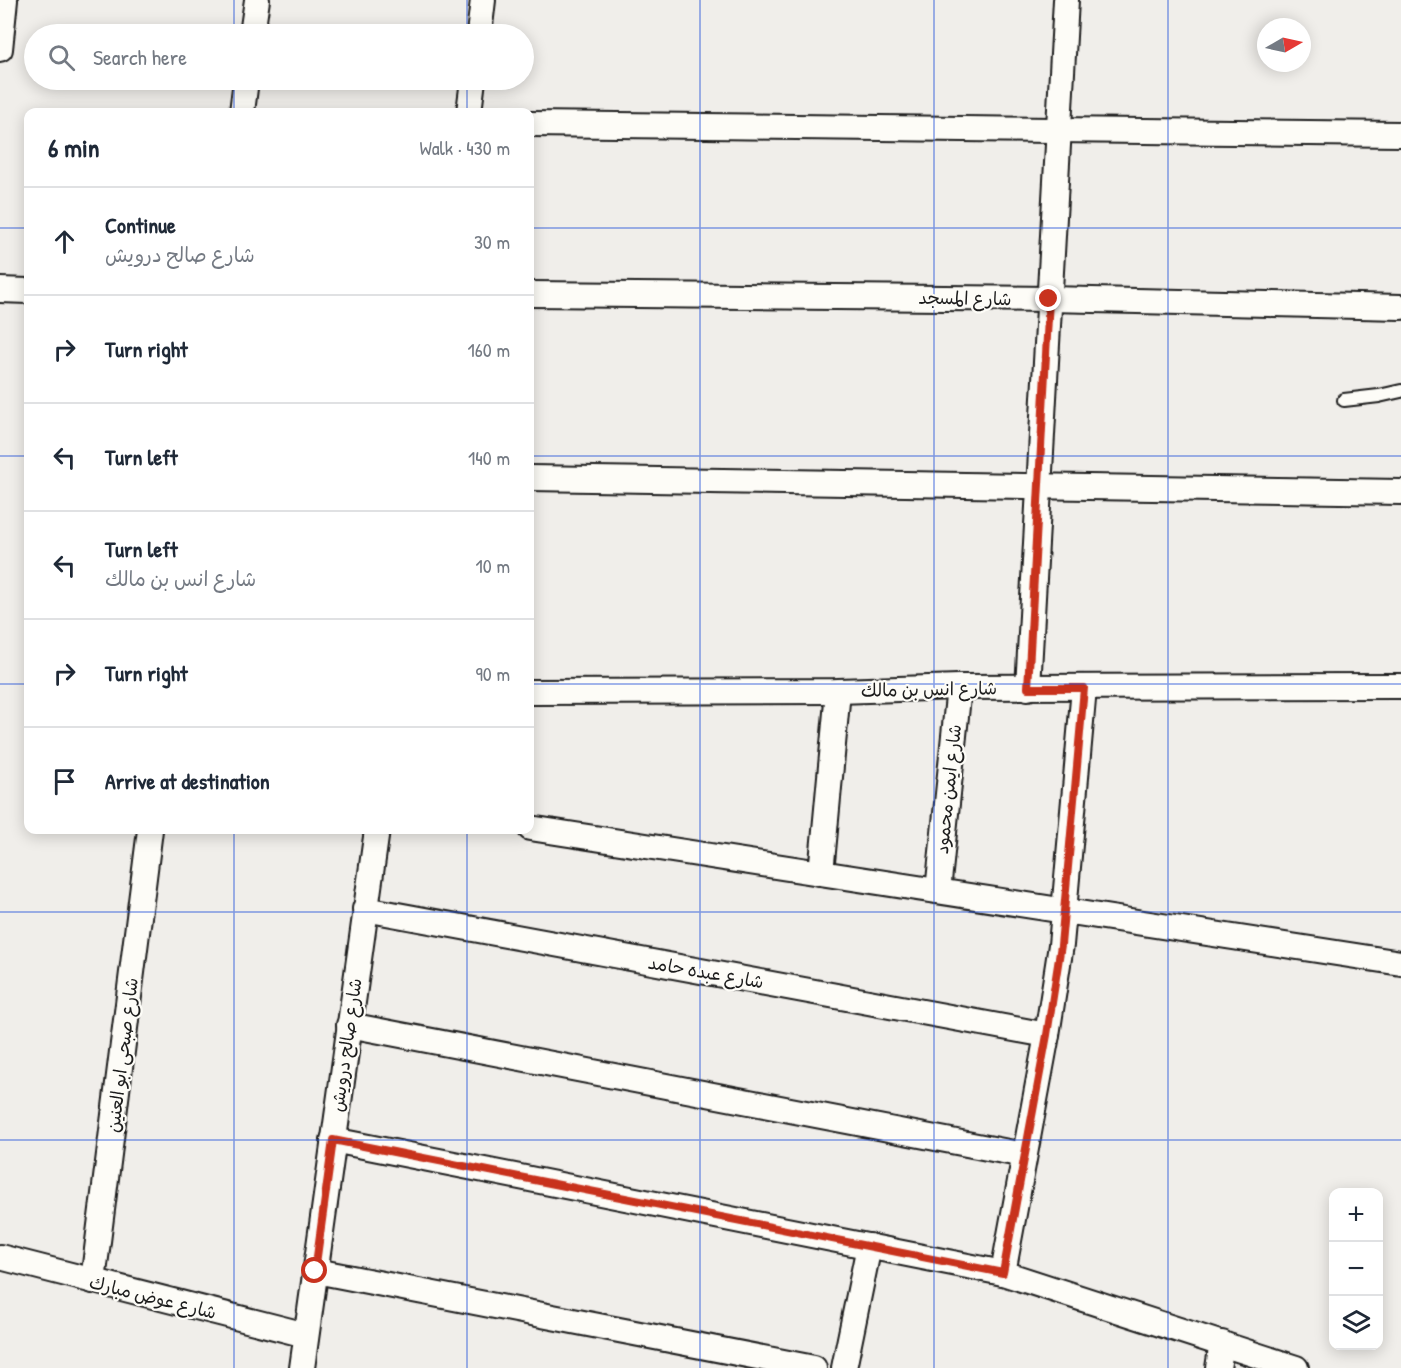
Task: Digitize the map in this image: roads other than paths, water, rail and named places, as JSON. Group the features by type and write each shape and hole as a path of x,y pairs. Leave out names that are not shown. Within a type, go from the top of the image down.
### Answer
{"street":[{"path":"0,49 5,0"},
{"path":"253,24 257,0"},
{"path":"480,24 483,0"},
{"path":"1028,688 1066,0"},
{"path":"242,108 245,90"},
{"path":"470,108 472,90"},
{"path":"534,124 1401,134"},
{"path":"0,290 24,291"},
{"name":"شارع المسجد","path":"534,294 1049,299 1401,307"},
{"path":"534,478 1401,492"},
{"name":"شارع انس بن مالك","path":"534,692 838,691 959,687 1401,686"},
{"name":"شارع ايمن محمود","path":"938,891 959,687"},
{"path":"1003,1273 1047,1035 1061,945 1084,688"},
{"path":"821,873 838,691"},
{"path":"534,829 1401,963"},
{"name":"شارع صبحى ابو العنين","path":"93,1281 149,834"},
{"name":"شارع صالح درويش","path":"302,1368 376,834"},
{"name":"شارع عبده حامد","path":"365,909 1047,1035"},
{"path":"349,1025 1024,1155"},
{"path":"333,1140 1003,1273 1296,1368"},
{"path":"844,1368 868,1246"},
{"name":"شارع عوض مبارك","path":"0,1257 306,1335"},
{"path":"315,1271 814,1368"},
{"path":"1218,1368 1222,1343"}],"lane":[{"path":"1344,400 1379,396 1401,390"}]}
